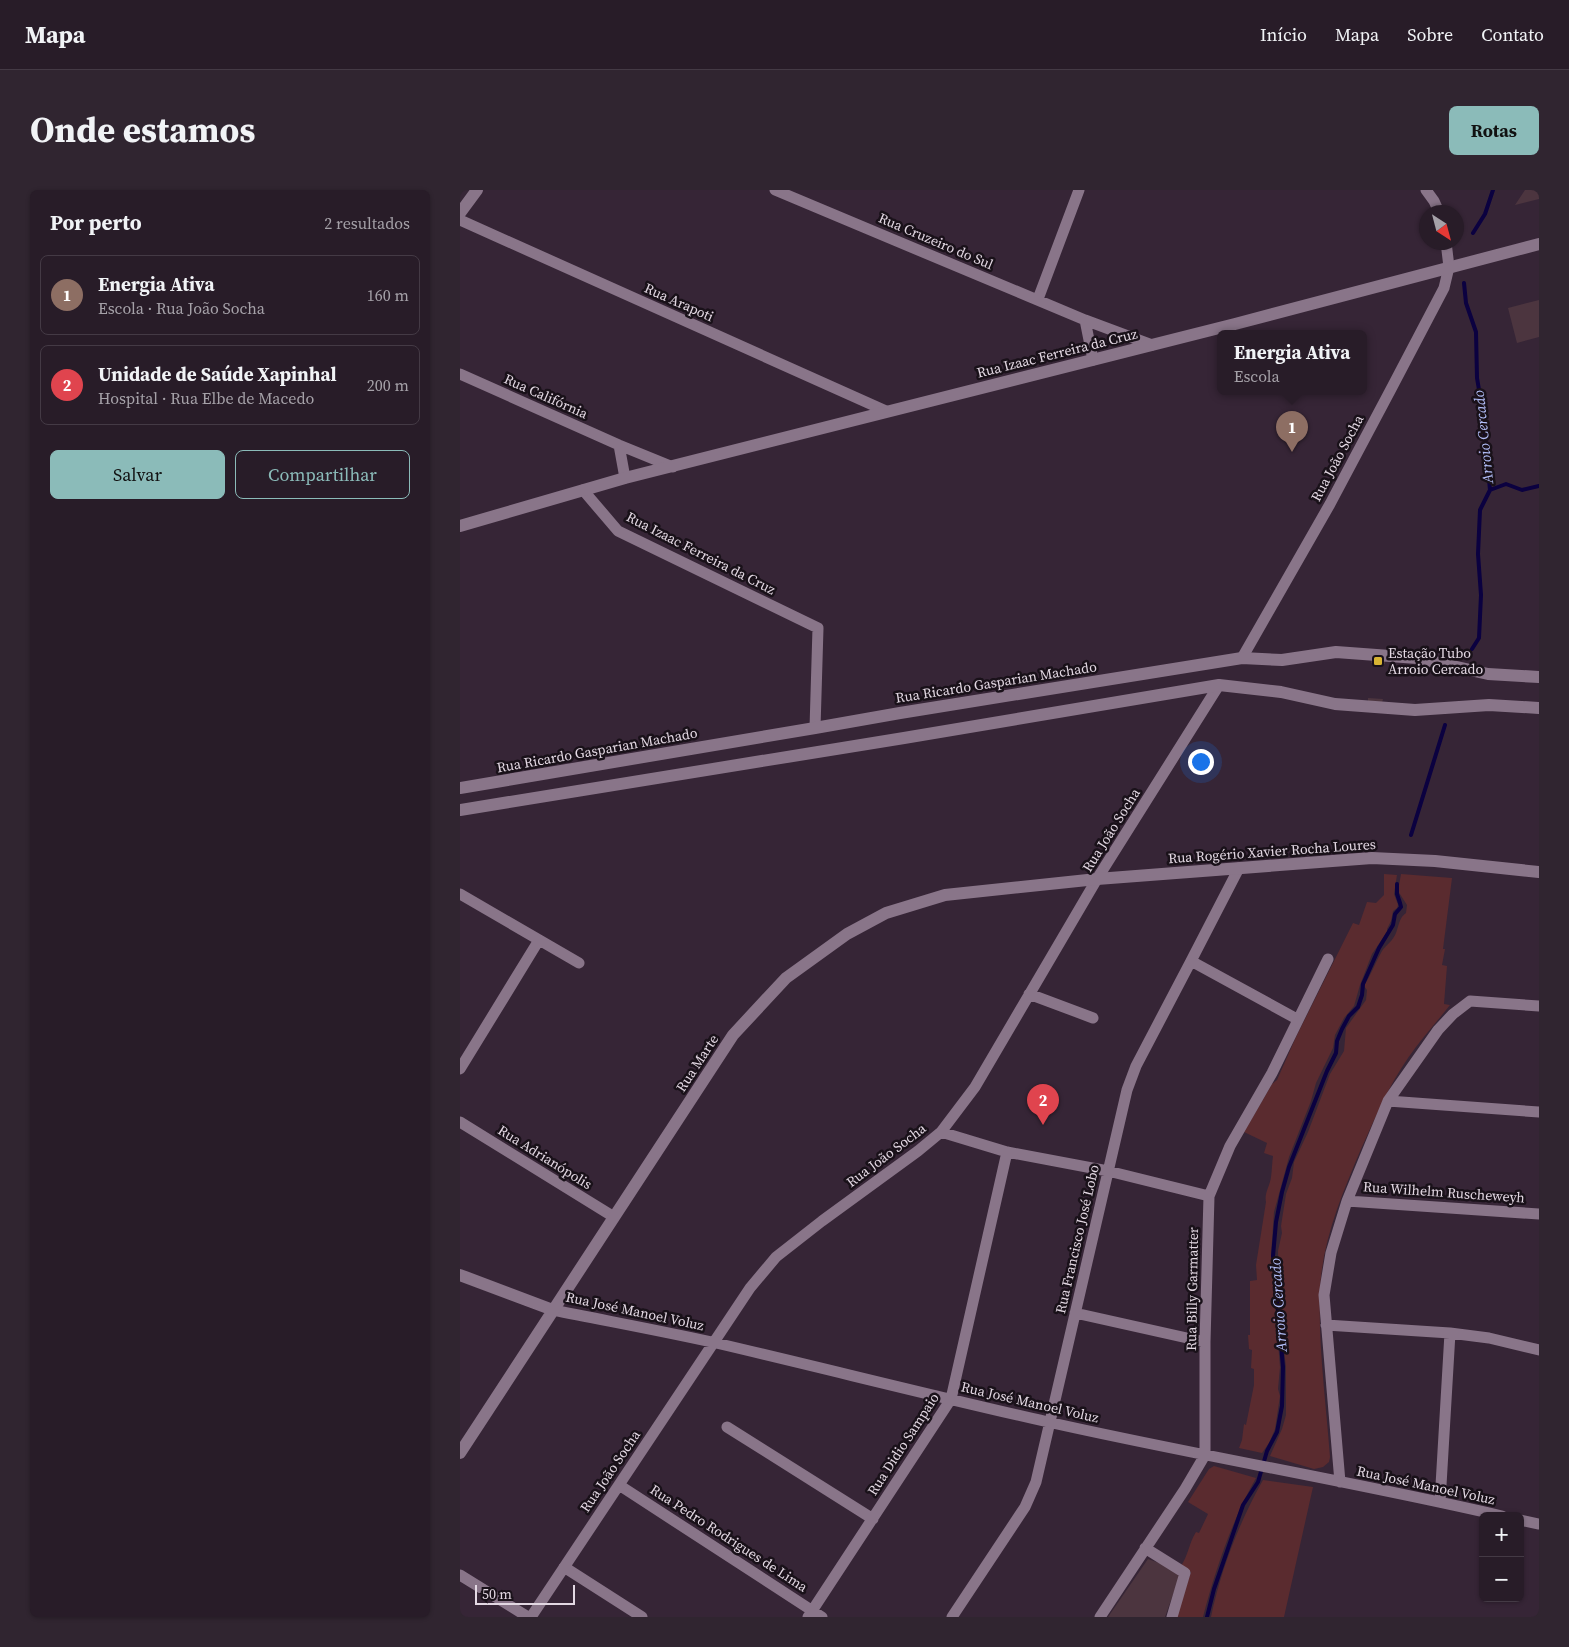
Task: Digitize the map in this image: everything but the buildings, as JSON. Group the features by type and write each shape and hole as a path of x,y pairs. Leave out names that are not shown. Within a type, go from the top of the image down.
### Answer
{"street":[{"path":"460,213 477,190"},
{"name":"Rua Cruzeiro do Sul","path":"774,190 1086,320 1152,345"},
{"path":"1038,300 1079,190"},
{"path":"1426,190 1436,205"},
{"name":"Rua Arapoti","path":"460,220 886,411"},
{"name":"Rua Izaac Ferreira da Cruz","path":"460,526 625,478 1152,345 1539,244"},
{"path":"1447,250 1449,267"},
{"name":"Rua João Socha","path":"1242,658 1330,504 1386,400 1444,288 1449,267"},
{"path":"1086,320 1093,360"},
{"name":"Rua Califórnia","path":"460,374 673,467"},
{"path":"619,445 625,478"},
{"name":"Rua Izaac Ferreira da Cruz","path":"583,490 618,531 818,628 815,728"},
{"name":"Rua Ricardo Gasparian Machado","path":"460,788 900,712 1242,658 1282,660 1336,652 1417,658 1488,674 1539,677"},
{"path":"460,810 1219,685 1281,692 1335,704 1415,710 1489,705 1539,708"},
{"name":"Rua João Socha","path":"529,1617 750,1288 776,1257 822,1221 918,1152 941,1132 975,1087 1097,879 1219,685"},
{"name":"Rua Rogério Xavier Rocha Loures","path":"1097,879 1372,858 1434,861 1539,872"},
{"name":"Rua Francisco José Lobo","path":"952,1617 1024,1507 1036,1482 1127,1090 1136,1066 1238,868"},
{"name":"Rua Marte","path":"460,1453 733,1035 786,978 847,934 886,913 944,895 1097,879"},
{"path":"460,894 579,962"},
{"path":"460,1069 538,940"},
{"name":"Rua Billy Garmatter","path":"1206,1454 1205,1342 1209,1196 1230,1146 1272,1073 1328,958"},
{"path":"1191,961 1297,1019"},
{"path":"1030,994 1093,1018"},
{"path":"1340,1482 1324,1295 1331,1253 1347,1201 1388,1101 1438,1030 1453,1014 1470,1001 1539,1006"},
{"path":"1388,1101 1539,1112"},
{"name":"Rua Adrianópolis","path":"460,1122 614,1217"},
{"path":"941,1132 1006,1152 1108,1171 1209,1196"},
{"name":"Rua Didio Sampaio","path":"814,1615 873,1519 951,1399 1006,1152"},
{"name":"Rua Wilhelm Ruscheweyh","path":"1347,1201 1539,1214"},
{"path":"460,1275 553,1310"},
{"name":"Rua José Manoel Voluz","path":"553,1310 713,1343 1049,1422 1206,1454 1239,1463 1284,1470 1484,1512"},
{"path":"1075,1313 1205,1342"},
{"path":"1326,1325 1450,1333 1489,1338 1539,1350"},
{"path":"1440,1502 1450,1333"},
{"path":"727,1427 873,1519"},
{"path":"1100,1617 1206,1454"},
{"name":"Rua Pedro Rodrigues de Lima","path":"619,1485 814,1615"},
{"path":"1524,1521 1539,1524"},
{"path":"1145,1548 1185,1573 1172,1617"},
{"path":"564,1567 642,1617"},
{"path":"460,1575 529,1617"}],"shaded area":[{"path":"1384,874 1397,875 1394,894 1398,905 1393,911 1387,932 1372,954 1354,1006 1344,1018 1335,1035 1333,1048 1316,1083 1289,1157 1274,1212 1271,1255 1280,1367 1278,1389 1280,1396 1275,1429 1262,1453 1239,1448 1254,1385 1254,1369 1251,1368 1252,1350 1249,1349 1248,1335 1250,1335 1250,1281 1257,1280 1256,1265 1273,1156 1264,1153 1267,1143 1244,1132 1272,1084 1277,1080 1296,1037 1353,923 1359,925 1367,902 1376,903 1384,895"},
{"path":"1401,874 1452,878 1442,965 1447,966 1444,1004 1450,1005 1413,1051 1388,1091 1371,1126 1334,1218 1325,1254 1320,1290 1321,1353 1330,1457 1329,1462 1323,1467 1314,1469 1270,1456 1286,1415 1286,1367 1279,1306 1278,1251 1282,1233 1281,1226 1294,1162 1308,1132 1330,1074 1344,1051 1346,1028 1366,1000 1367,990 1364,986 1382,951 1395,936 1401,919 1406,913 1407,905 1398,891"},
{"path":"1214,1466 1256,1478 1239,1511 1225,1546 1203,1617 1176,1617 1191,1572 1181,1566 1196,1532 1199,1533 1208,1514 1188,1502 1209,1469"},
{"path":"1263,1480 1313,1487 1284,1617 1211,1617 1220,1581 1232,1547 1246,1513"}],"waterway":[{"name":"Arroio Cercado","path":"1473,233 1485,214 1493,190"},
{"name":"Arroio Cercado","path":"1464,283 1466,303 1476,332 1477,378 1483,413 1490,490 1480,510 1478,554 1481,595 1479,638 1472,649"},
{"path":"1490,490 1506,484 1522,490 1539,486"},
{"name":"Arroio Cercado","path":"1411,835 1445,725"},
{"name":"Arroio Cercado","path":"1207,1617 1214,1589 1243,1505 1258,1482 1267,1451 1277,1432 1282,1406 1283,1367 1277,1299 1278,1286 1273,1256 1276,1222 1282,1192 1289,1167 1336,1053 1337,1041 1342,1029 1349,1016 1358,1007 1363,984 1379,948 1393,925 1395,914 1401,907 1397,894 1397,884"}],"place":[{"name":"Energia Ativa","path":"1292,452"},
{"name":"Estação Tubo Arroio Cercado","path":"1378,661"},
{"name":"Unidade de Saúde Xapinhal","path":"1043,1125"}]}
